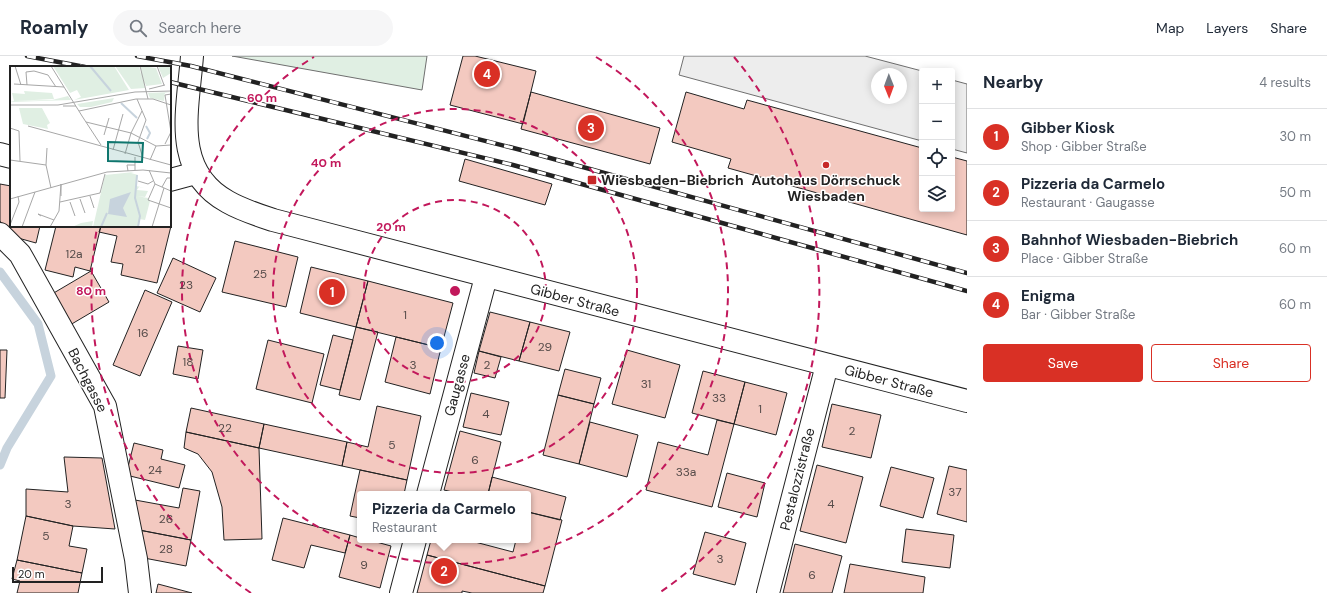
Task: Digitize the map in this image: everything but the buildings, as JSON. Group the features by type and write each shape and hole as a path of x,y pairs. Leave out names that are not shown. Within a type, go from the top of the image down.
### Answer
{"street":[{"name":"Gibber Straße","path":"192,56 186,135 189,153 196,173 207,188 219,197 248,212 486,277 967,401"},
{"path":"0,154 10,157"},
{"path":"171,180 196,173"},
{"name":"Bachgasse","path":"0,234 20,254 105,406 136,559 140,593"},
{"name":"Gaugasse","path":"429,491 486,277"},
{"name":"Pestalozzistraße","path":"768,593 827,365"},
{"path":"401,593 414,543"}],"green space":[{"path":"232,56 427,56 422,90"}],"shaded area":[{"path":"684,56 865,56 919,70 919,140 679,75"},
{"path":"955,81 967,84 967,153 955,150"}],"waterway":[{"path":"0,272 38,324 51,376 7,448 0,465"}],"railway":[{"path":"27,56 80,66"},
{"path":"137,56 191,66 521,150 967,273"},
{"path":"171,82 513,165 967,291"}],"place":[{"name":"Enigma","path":"487,74"},
{"name":"Bahnhof Wiesbaden-Biebrich","path":"591,128"},
{"name":"Autohaus Dörrschuck Wiesbaden","path":"826,165"},
{"name":"Wiesbaden-Biebrich","path":"592,180"},
{"name":"Gibber Kiosk","path":"332,292"},
{"name":"Pizzeria da Carmelo","path":"444,571"}]}
